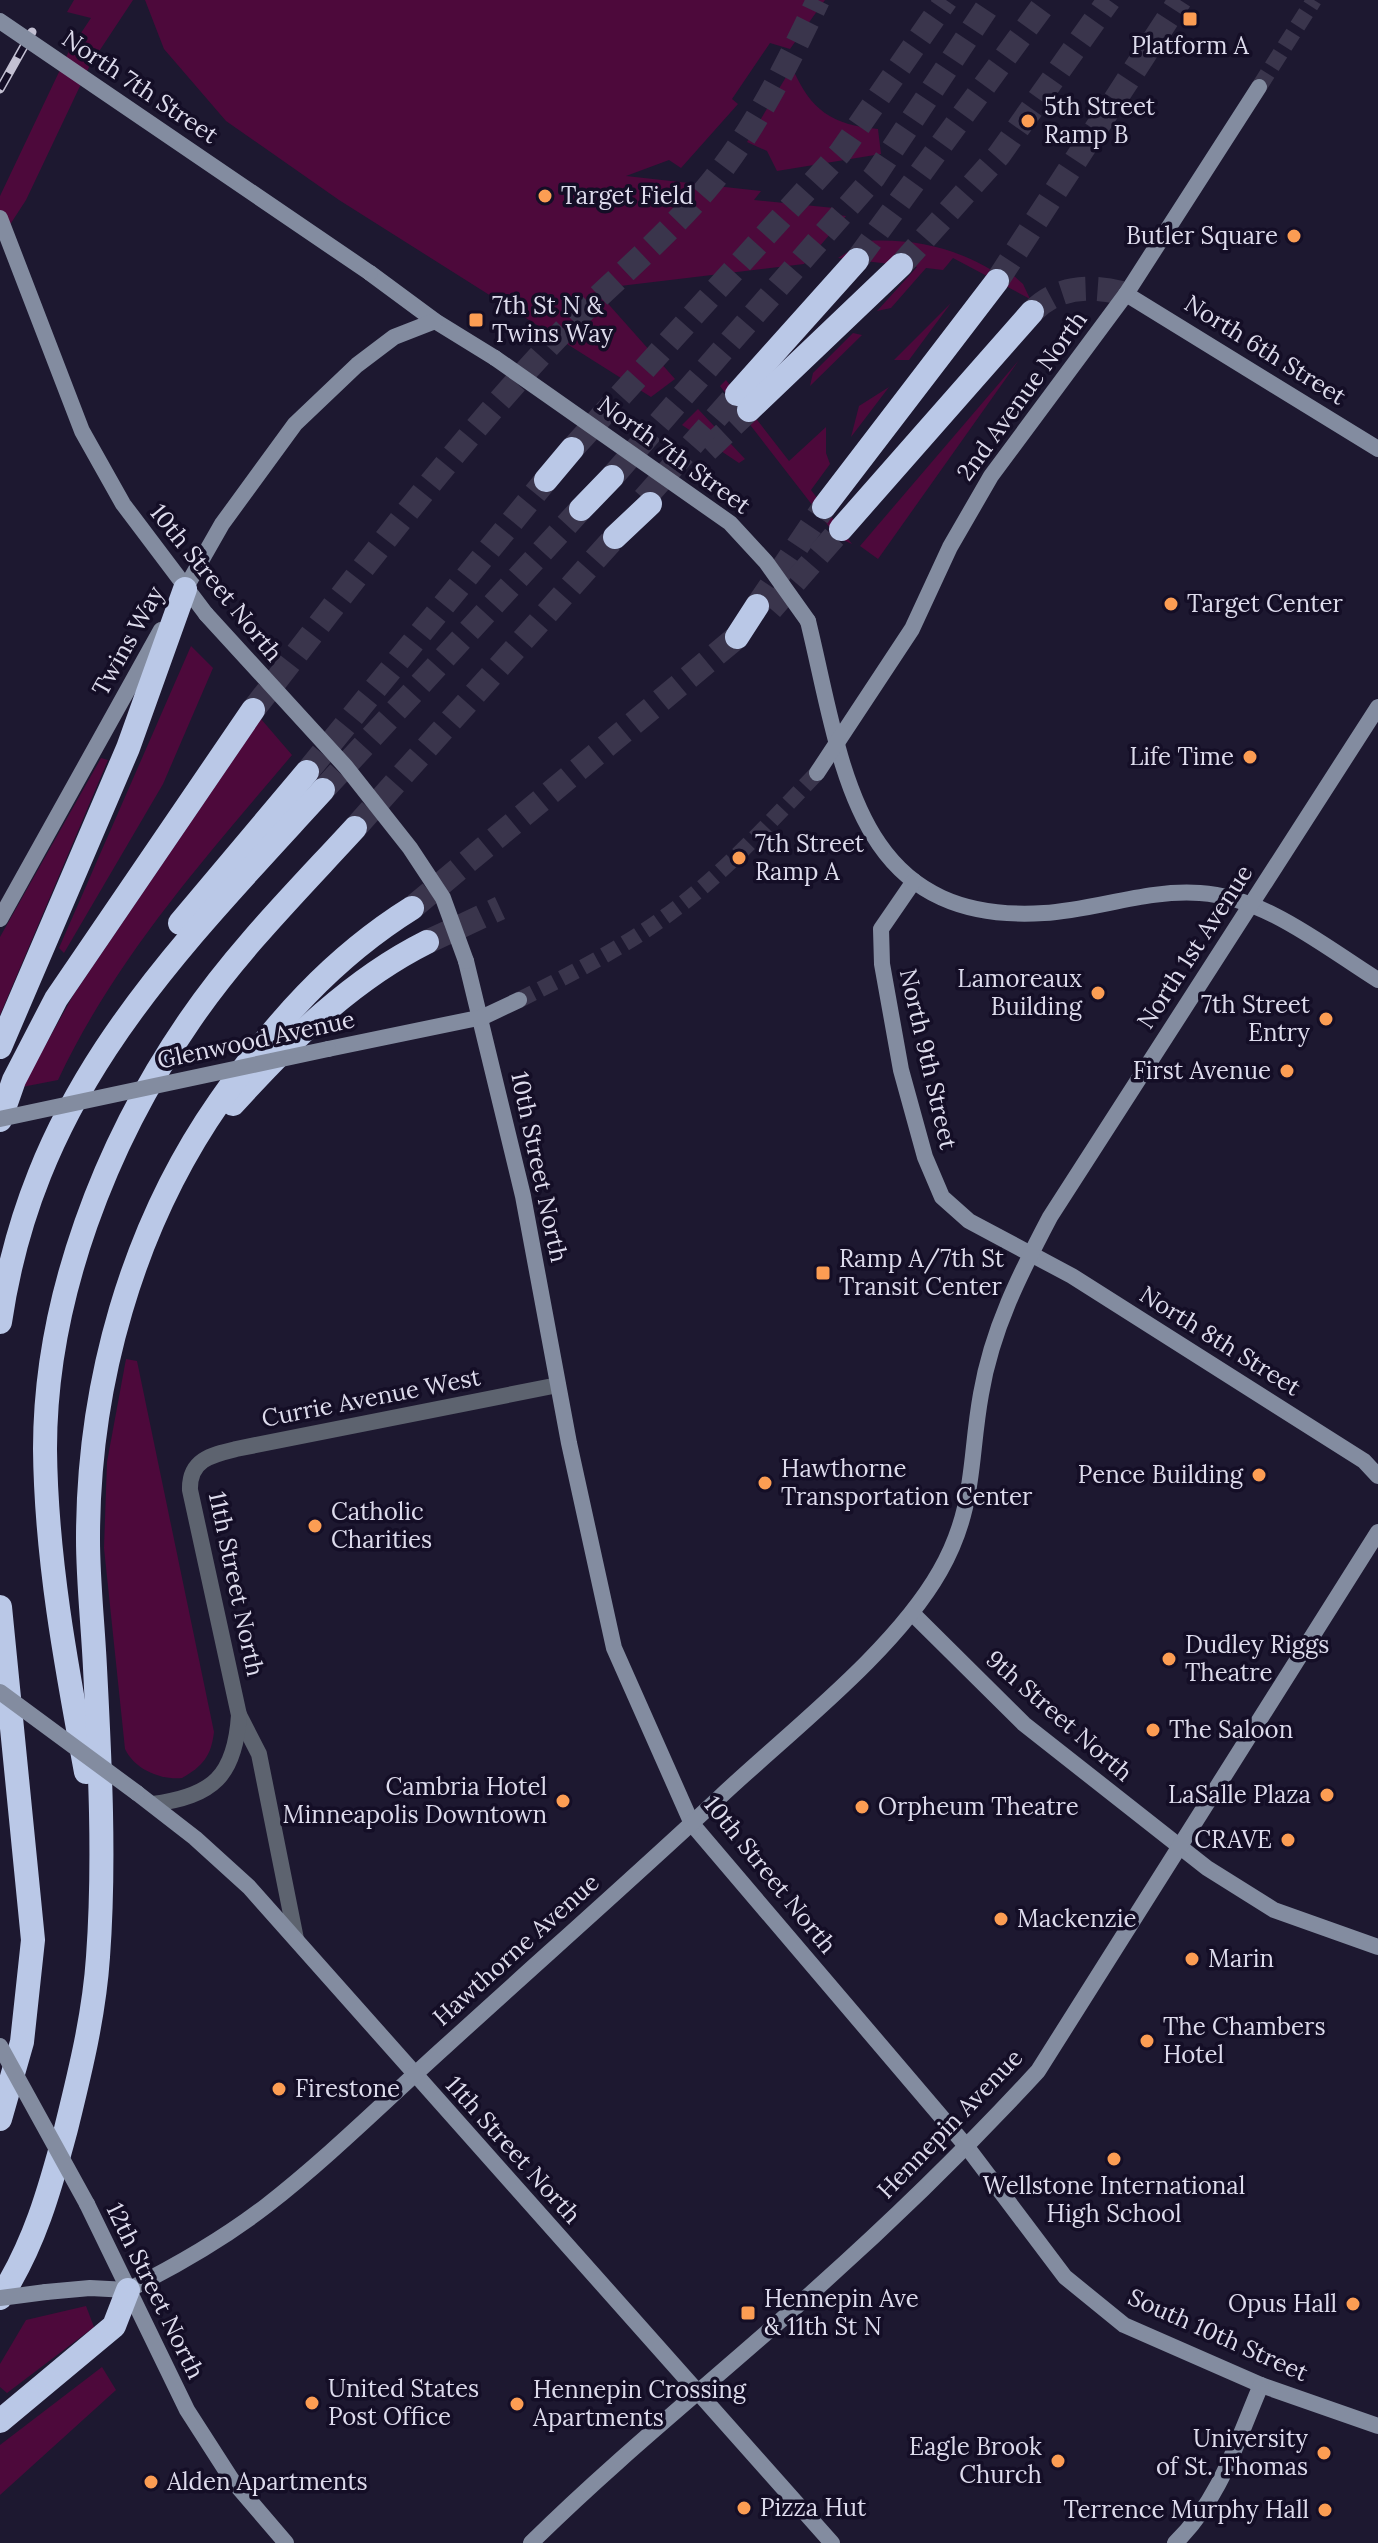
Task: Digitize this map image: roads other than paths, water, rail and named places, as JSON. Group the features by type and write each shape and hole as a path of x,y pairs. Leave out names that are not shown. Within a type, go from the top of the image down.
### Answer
{"highway":[{"path":"857,260 743,402 901,265"},
{"path":"824,507 997,281"},
{"path":"841,529 1032,312"},
{"path":"546,480 572,449"},
{"path":"581,509 612,477"},
{"path":"615,537 647,502"},
{"path":"0,1047 128,748 185,589"},
{"path":"737,637 760,611"},
{"path":"0,1120 14,1080 56,999 253,710"},
{"path":"0,1322 17,1245 48,1156 66,1113 145,975 179,926 315,781"},
{"path":"101,1893 95,1817 66,1657 48,1517 45,1447 50,1385 71,1274 117,1149 166,1056 227,972 355,828"},
{"path":"0,2298 40,2220 75,2091 94,1990 101,1893 95,1669 88,1581 91,1460 101,1386 118,1316 172,1181 205,1123 285,1014 327,971 412,908"},
{"path":"172,1181 220,1118 307,1027 357,985 427,942"},
{"path":"0,1607 33,1940 22,2042 0,2119"},
{"path":"0,1709 19,1782"},
{"path":"0,2421 106,2334 121,2314 128,2290"}],"street":[{"name":"North 7th Street","path":"0,21 370,273 435,321 495,358 730,523 766,562 808,621 837,739 863,822 888,859 914,881 949,903 1005,915 1058,912 1141,898 1200,893 1251,904 1378,980"},
{"name":"2nd Avenue North","path":"837,739 912,629 950,547 984,487 1126,294 1259,87"},
{"name":"10th Street North","path":"0,218 82,431 123,504 206,614 346,767 410,848 443,898 483,1017 523,1196 558,1385 614,1648 692,1824 967,2147"},
{"name":"North 6th Street","path":"1126,294 1378,449"},
{"name":"Twins Way","path":"0,919 222,524 295,424 394,337 435,321"},
{"name":"North 1st Avenue","path":"913,1614 949,1555 963,1517 973,1477 980,1396 989,1357 1002,1311 1029,1255 1050,1217 1378,707"},
{"path":"817,773 837,739"},
{"name":"North 9th Street","path":"914,881 881,929 901,1070 925,1157 942,1197 969,1221 1029,1255"},
{"name":"Glenwood Avenue","path":"0,1120 483,1017 519,1000"},
{"name":"North 8th Street","path":"1029,1255 1072,1276 1218,1368 1364,1461 1378,1476"},
{"name":"Currie Avenue West","path":"196,1465 207,1457 236,1449 558,1385"},
{"name":"11th Street North","path":"153,1804 190,1797 220,1778 234,1753 239,1715 190,1490 196,1465"},
{"name":"Hennepin Avenue","path":"531,2543 600,2475 816,2289 967,2147 1038,2071 1378,1532"},
{"name":"Hawthorne Avenue","path":"128,2290 193,2255 264,2207 692,1824 913,1614"},
{"name":"9th Street North","path":"913,1614 1024,1724 1179,1847 1274,1910 1378,1947"},
{"name":"11th Street North","path":"0,1692 153,1804 229,1868 296,1939 832,2543"},
{"name":"11th Street North","path":"239,1715 252,1733 259,1754 296,1939"},
{"name":"12th Street North","path":"0,2046 87,2204 165,2370 209,2446 286,2543"},
{"name":"South 10th Street","path":"967,2147 1065,2277 1124,2325 1261,2385 1378,2426"},
{"path":"0,2298 90,2288 128,2290"},
{"path":"1175,2543 1201,2516 1213,2498 1261,2385"}],"tunnel":[{"path":"253,710 397,525 509,390 568,327 669,229 724,167 755,121 818,0"},
{"path":"572,449 840,153 946,0"},
{"path":"612,477 874,177 992,0"},
{"path":"857,260 1047,0"},
{"path":"901,265 999,155 1109,0"},
{"path":"997,281 1180,0"},
{"path":"1259,87 1314,0"},
{"path":"1032,312 1064,292 1101,289 1126,294"},
{"path":"644,499 737,394"},
{"path":"707,450 749,410"},
{"path":"307,772 546,480"},
{"path":"757,606 824,507"},
{"path":"323,790 581,509"},
{"path":"771,609 841,529"},
{"path":"355,828 615,537"},
{"path":"412,908 737,637"},
{"path":"519,1000 579,970 674,910 729,863 817,773"},
{"path":"427,942 500,908"}],"railway":[{"path":"0,89 32,32"}],"place":[{"name":"Platform A","path":"1190,19"},
{"name":"5th Street Ramp B","path":"1028,121"},
{"name":"Target Field","path":"545,196"},
{"name":"Butler Square","path":"1294,236"},
{"name":"7th St N & Twins Way","path":"476,320"},
{"name":"Target Center","path":"1171,604"},
{"name":"Life Time","path":"1250,757"},
{"name":"7th Street Ramp A","path":"739,858"},
{"name":"Lamoreaux Building","path":"1098,993"},
{"name":"7th Street Entry","path":"1326,1019"},
{"name":"First Avenue","path":"1287,1071"},
{"name":"Ramp A/7th St Transit Center","path":"823,1273"},
{"name":"Pence Building","path":"1259,1475"},
{"name":"Hawthorne Transportation Center","path":"765,1483"},
{"name":"Catholic Charities","path":"315,1526"},
{"name":"Dudley Riggs Theatre","path":"1169,1659"},
{"name":"The Saloon","path":"1153,1730"},
{"name":"LaSalle Plaza","path":"1327,1795"},
{"name":"Cambria Hotel Minneapolis Downtown","path":"563,1801"},
{"name":"Orpheum Theatre","path":"862,1807"},
{"name":"CRAVE","path":"1288,1840"},
{"name":"Mackenzie","path":"1001,1919"},
{"name":"Marin","path":"1192,1959"},
{"name":"The Chambers Hotel","path":"1147,2041"},
{"name":"Firestone","path":"279,2089"},
{"name":"Wellstone International High School","path":"1114,2159"},
{"name":"Opus Hall","path":"1353,2304"},
{"name":"Hennepin Ave & 11th St N","path":"748,2313"},
{"name":"United States Post Office","path":"312,2403"},
{"name":"Hennepin Crossing Apartments","path":"517,2404"},
{"name":"University of St. Thomas","path":"1324,2453"},
{"name":"Eagle Brook Church","path":"1058,2461"},
{"name":"Alden Apartments","path":"151,2482"},
{"name":"Pizza Hut","path":"744,2508"},
{"name":"Terrence Murphy Hall","path":"1325,2510"}]}
